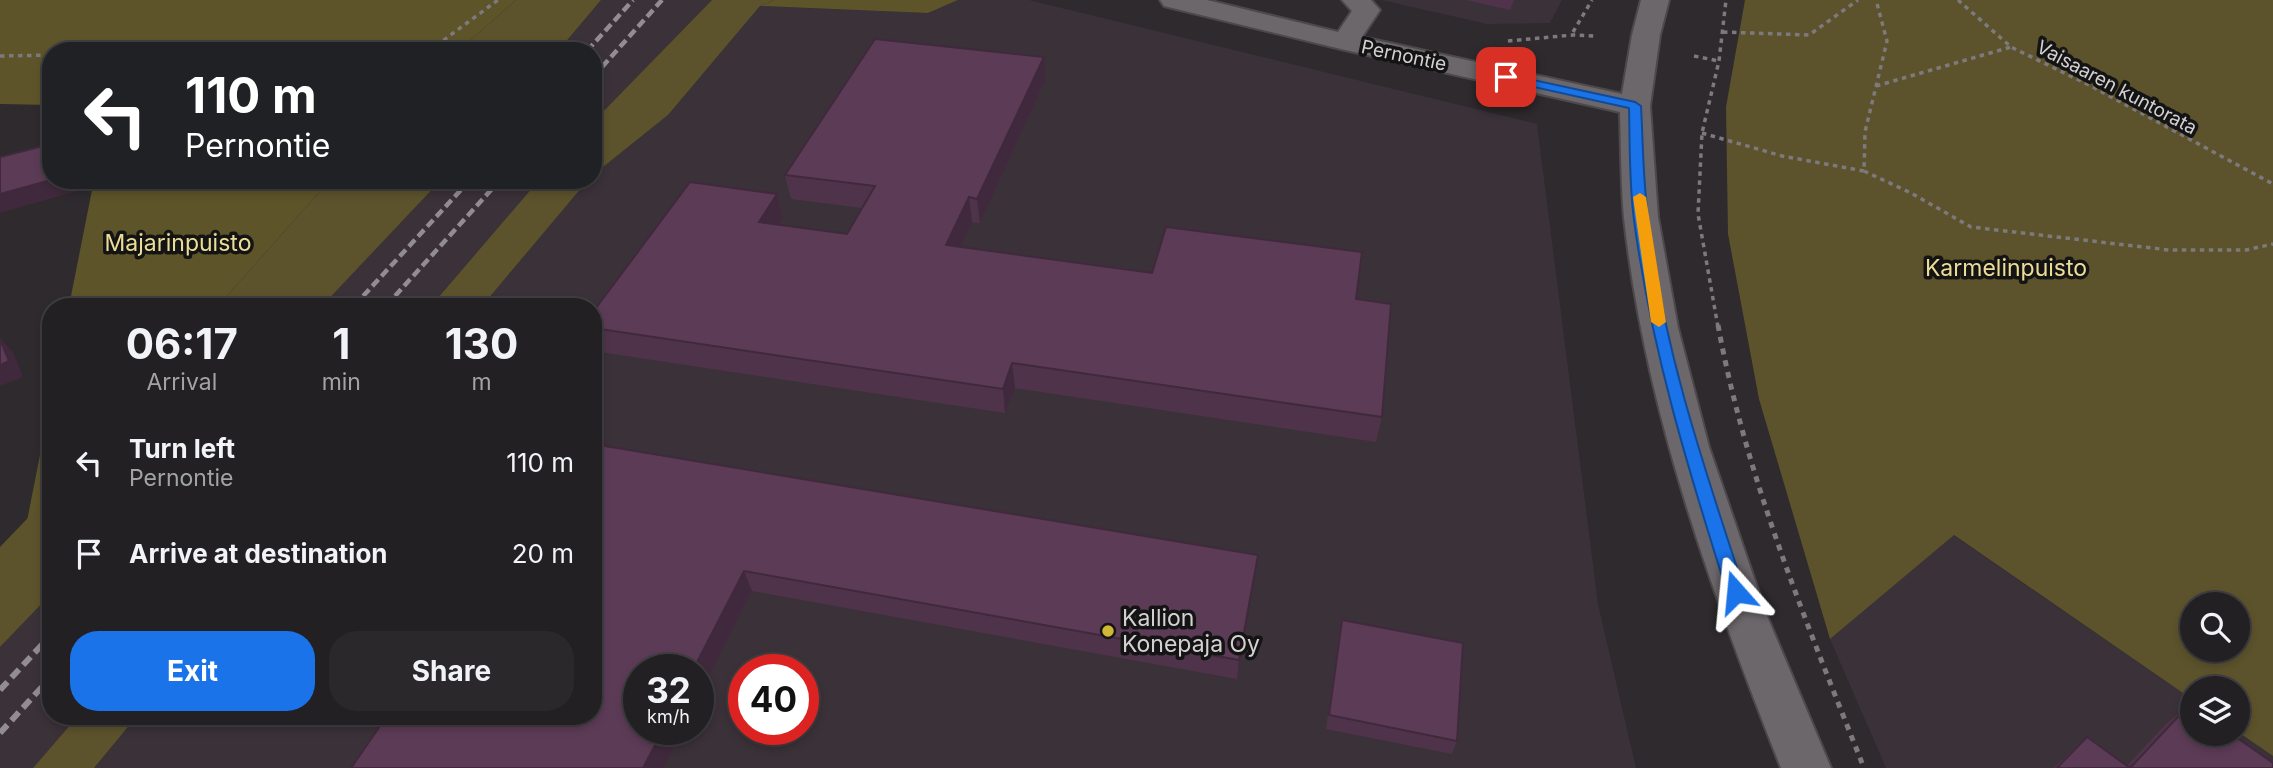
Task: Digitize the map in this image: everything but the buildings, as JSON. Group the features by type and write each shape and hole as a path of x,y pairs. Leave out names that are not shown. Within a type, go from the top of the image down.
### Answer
{"street":[{"name":"Pernontie","path":"1174,0 1345,42 1635,106"},
{"path":"1345,42 1366,10 1356,0"},
{"path":"1655,0 1646,35 1635,106 1641,217 1660,328 1689,447 1744,616 1806,768"}],"path":[{"path":"441,42 498,0"},
{"path":"1592,0 1573,32 1594,36"},
{"path":"1726,0 1719,61 1702,133 1698,214 1728,380 1788,576 1864,768"},
{"path":"1723,32 1810,35 1858,0"},
{"path":"1864,171 1865,132 1887,41 1876,0"},
{"name":"Vaisaaren kuntorata","path":"1958,0 2011,47 2273,184"},
{"path":"1876,86 2011,47"},
{"path":"0,56 42,55"},
{"path":"1694,56 1719,61"},
{"path":"1702,133 1782,156 1864,171 1911,193 1971,227 2169,250 2246,250 2273,244"}],"shaded area":[{"path":"601,0 712,0 602,113 602,42 566,42"},
{"path":"958,0 1029,0 1537,124 1598,604 1636,768 94,768 130,725 602,725 602,298 489,298 580,189 602,189 602,168 668,115 760,6 928,13"},
{"path":"1381,0 1562,0 1550,23 1487,24"},
{"path":"432,189 531,189 438,298 330,298"},
{"path":"1953,535 2180,691 2180,746 2250,746 2250,740 2273,756 2273,768 1886,768 1830,639"},
{"path":"42,603 42,725 70,725 33,768 0,768 0,647"}],"green space":[{"path":"0,0 516,0 468,42 42,42 42,105 0,104"},
{"path":"516,0 601,0 566,42 468,42"},
{"path":"712,0 774,0 760,6 668,115 602,168 602,113"},
{"path":"774,0 958,0 928,13 760,6"},
{"name":"Karmelinpuisto","path":"1745,0 2273,0 2273,756 2250,740 2250,676 2180,676 2180,691 1954,535 1830,639 1759,399 1728,234 1726,107"},
{"name":"Majarinpuisto","path":"92,189 322,189 225,298 71,298"},
{"path":"322,189 432,189 330,298 225,298"},
{"path":"531,189 580,189 489,298 438,298"},
{"path":"42,445 42,504 27,521"},
{"path":"42,503 42,603 0,647 0,547"},
{"path":"70,725 130,725 94,768 33,768"}],"railway":[{"path":"595,42 633,0"},
{"path":"602,67 662,0"},
{"path":"361,298 462,189"},
{"path":"393,298 492,189"},
{"path":"0,690 42,645"},
{"path":"0,733 42,687"}],"slow traffic":[{"path":"1640,197 1659,322"}],"place":[{"name":"Kallion Konepaja Oy","path":"1108,631"}],"route":[{"path":"1506,77 1635,106 1641,217 1660,328 1689,447 1736,592"}]}
